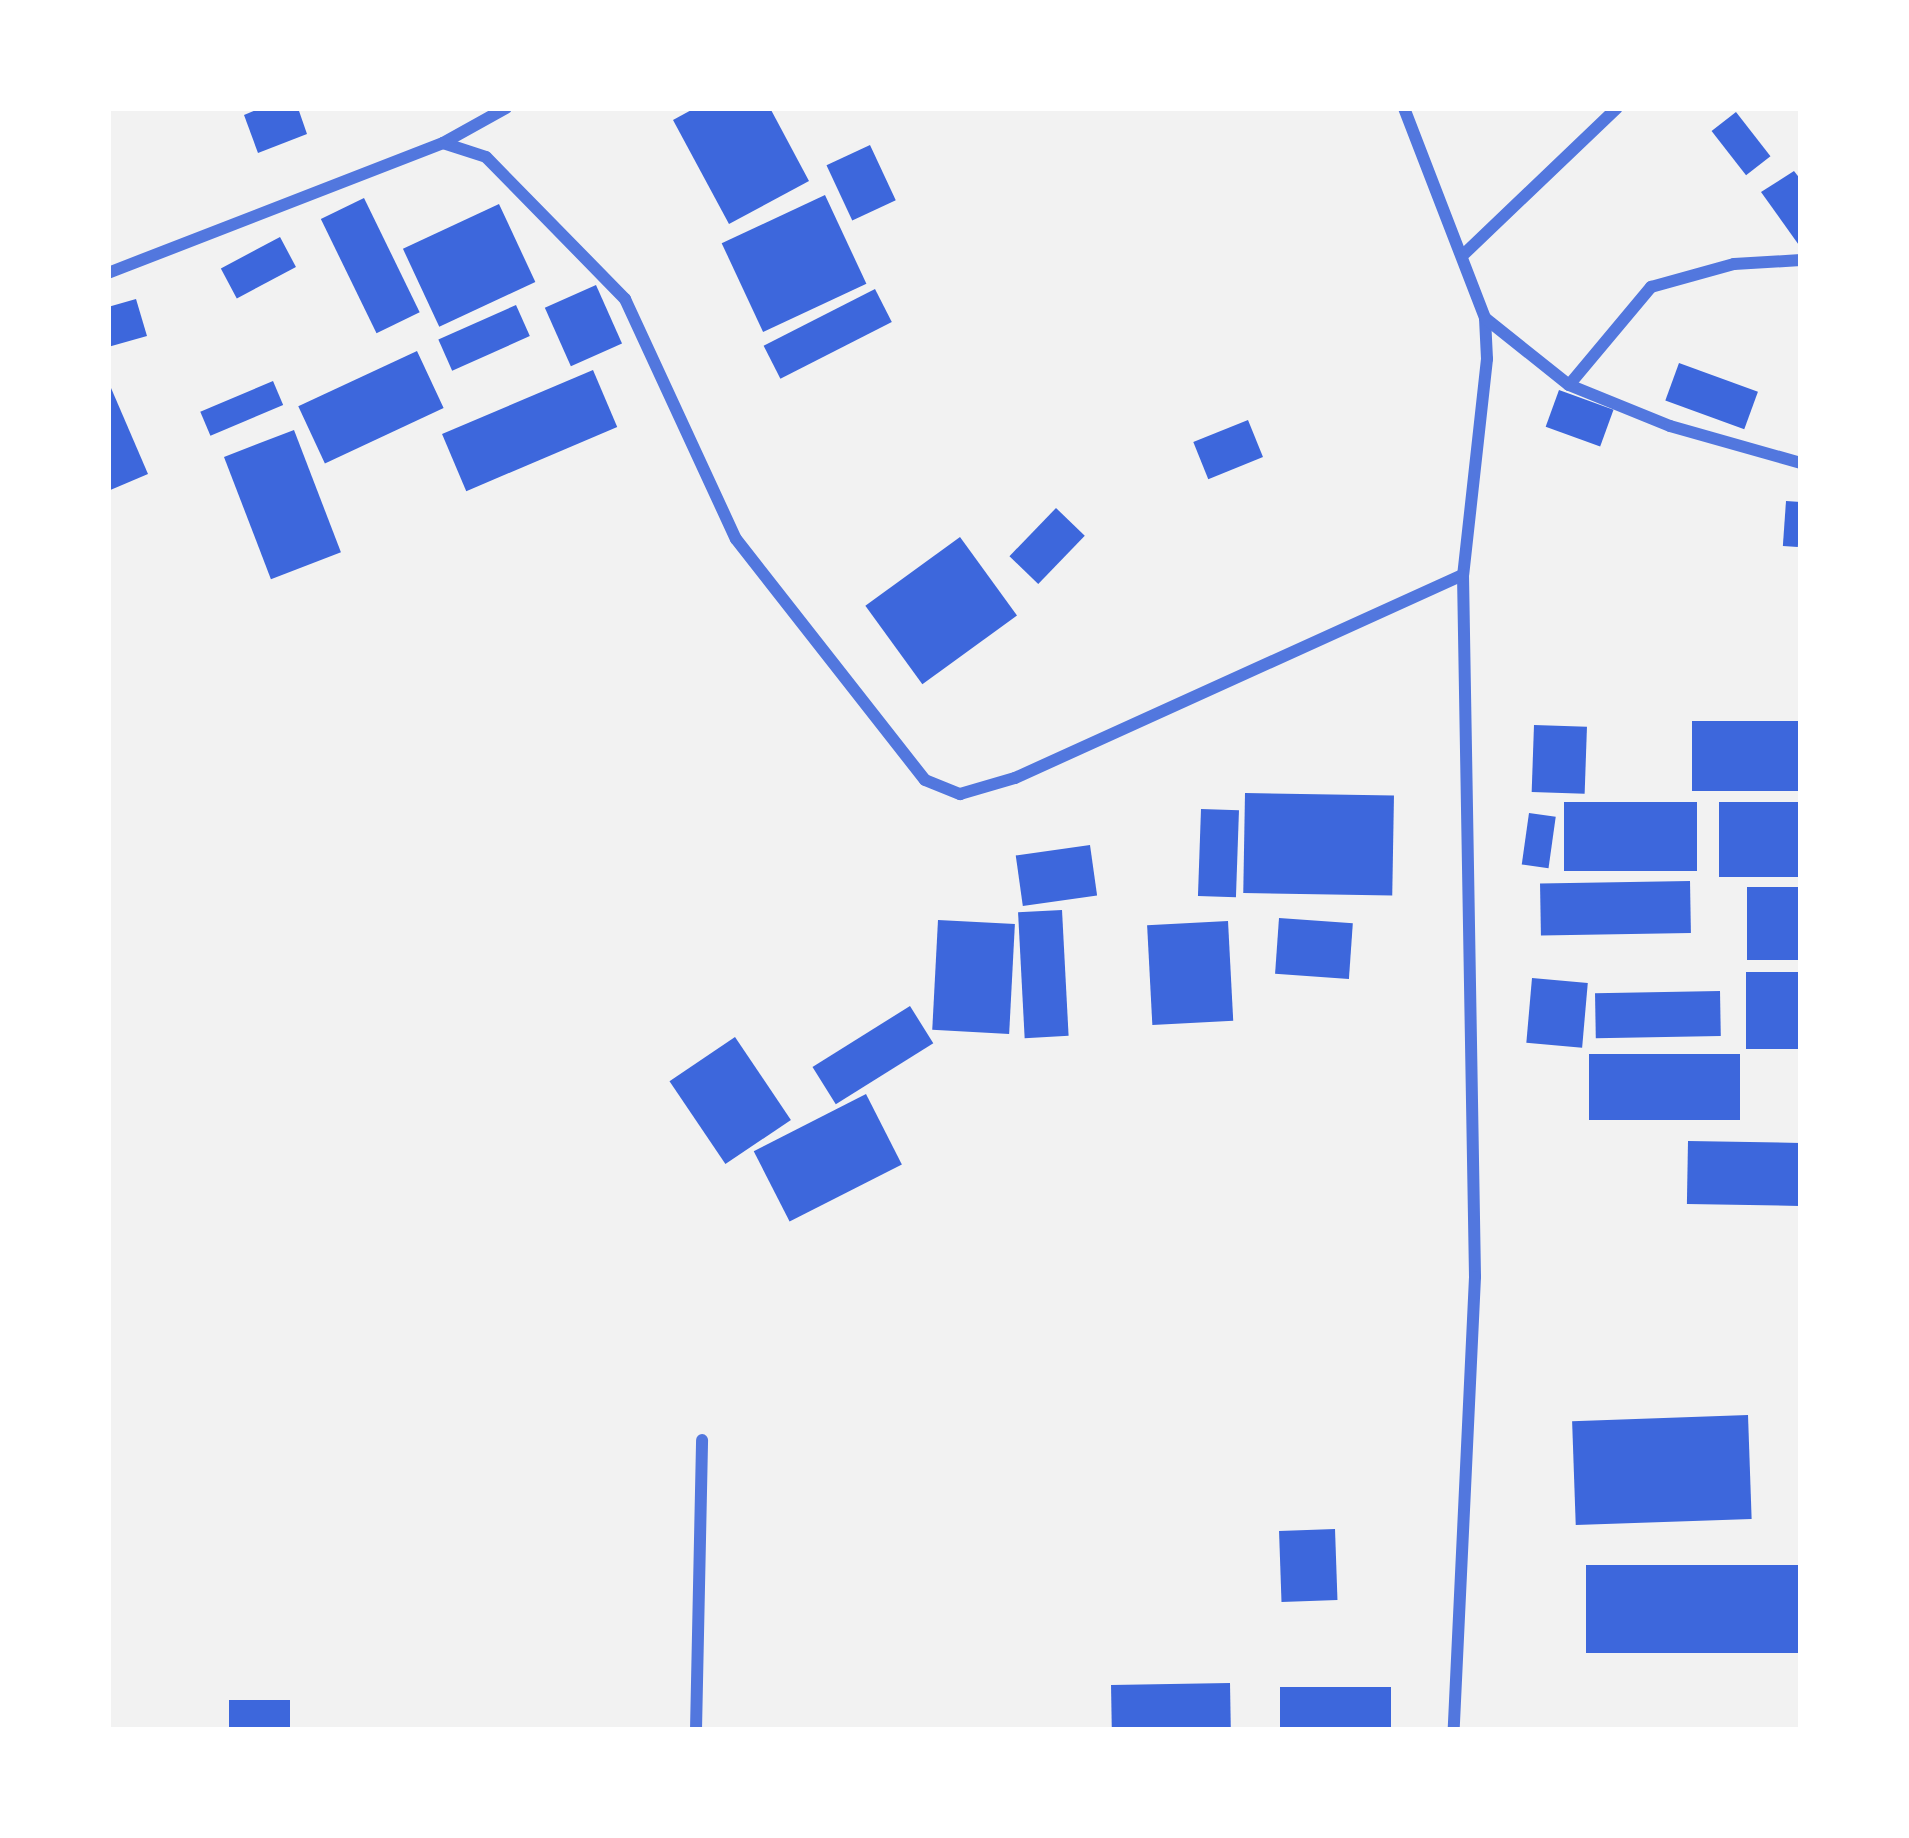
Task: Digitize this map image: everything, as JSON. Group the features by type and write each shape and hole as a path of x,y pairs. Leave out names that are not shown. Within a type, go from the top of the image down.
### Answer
{"street":[{"path":"108,273 443,142 506,108"},
{"path":"1404,108 1485,318 1462,575 1475,1276 1454,1730"},
{"path":"1463,255 1617,108"},
{"path":"443,142 498,168 625,299 736,539 925,780 960,794 1016,778 1462,575"},
{"path":"1568,385 1651,287 1734,264 1801,260"},
{"path":"1485,318 1568,385 1670,426 1801,464"},
{"path":"696,1730 702,1440"}],"building":[{"path":"261,108 298,108 307,134 258,153 244,115"},
{"path":"695,108 770,108 809,181 729,224 673,120"},
{"path":"1736,112 1770,156 1746,175 1712,131"},
{"path":"870,145 896,200 852,221 826,165"},
{"path":"1794,171 1801,180 1801,248 1761,192"},
{"path":"825,195 866,284 763,332 722,243"},
{"path":"364,198 420,312 377,333 321,219"},
{"path":"499,204 535,282 439,327 403,249"},
{"path":"280,237 296,267 237,298 221,268"},
{"path":"596,285 622,343 571,366 545,308"},
{"path":"875,289 892,322 780,379 764,346"},
{"path":"136,299 147,336 108,347 108,307"},
{"path":"516,305 530,336 452,371 438,340"},
{"path":"417,351 444,408 325,463 298,406"},
{"path":"1679,363 1758,392 1744,429 1665,401"},
{"path":"593,370 617,427 466,491 442,434"},
{"path":"108,381 148,474 108,491"},
{"path":"273,381 283,405 210,436 200,412"},
{"path":"1559,390 1614,410 1600,446 1546,427"},
{"path":"1248,420 1263,457 1208,479 1193,442"},
{"path":"294,430 341,552 271,579 224,457"},
{"path":"1786,501 1801,502 1798,547 1783,546"},
{"path":"1056,508 1085,536 1038,584 1009,556"},
{"path":"960,537 1017,615 922,684 865,606"},
{"path":"1692,721 1801,721 1801,791 1692,791"},
{"path":"1534,725 1587,727 1585,794 1532,792"},
{"path":"1245,793 1394,796 1392,896 1243,893"},
{"path":"1564,802 1697,802 1697,871 1564,871"},
{"path":"1719,802 1801,802 1801,877 1719,877"},
{"path":"1201,809 1239,810 1236,897 1198,896"},
{"path":"1529,813 1556,817 1549,868 1522,864"},
{"path":"1090,845 1097,896 1023,906 1016,855"},
{"path":"1690,881 1691,933 1541,936 1540,884"},
{"path":"1747,887 1801,887 1801,960 1747,960"},
{"path":"1062,910 1069,1036 1025,1038 1018,912"},
{"path":"1279,918 1353,923 1349,979 1275,974"},
{"path":"938,920 1015,924 1009,1034 932,1030"},
{"path":"1228,921 1233,1021 1152,1025 1147,925"},
{"path":"1746,972 1801,972 1801,1049 1746,1049"},
{"path":"1532,978 1588,983 1582,1048 1526,1043"},
{"path":"1720,991 1721,1036 1596,1038 1595,993"},
{"path":"910,1006 933,1043 836,1104 812,1067"},
{"path":"735,1037 791,1120 725,1164 670,1081"},
{"path":"1589,1054 1740,1054 1740,1120 1589,1120"},
{"path":"866,1094 902,1164 790,1222 754,1151"},
{"path":"1688,1141 1801,1143 1800,1206 1687,1204"},
{"path":"1748,1415 1752,1519 1576,1525 1572,1421"},
{"path":"1335,1529 1337,1600 1282,1602 1279,1531"},
{"path":"1586,1565 1801,1565 1801,1653 1586,1653"},
{"path":"1230,1683 1231,1730 1112,1730 1111,1685"},
{"path":"1280,1687 1391,1687 1391,1730 1280,1730"},
{"path":"229,1700 290,1700 290,1730 229,1730"}]}
